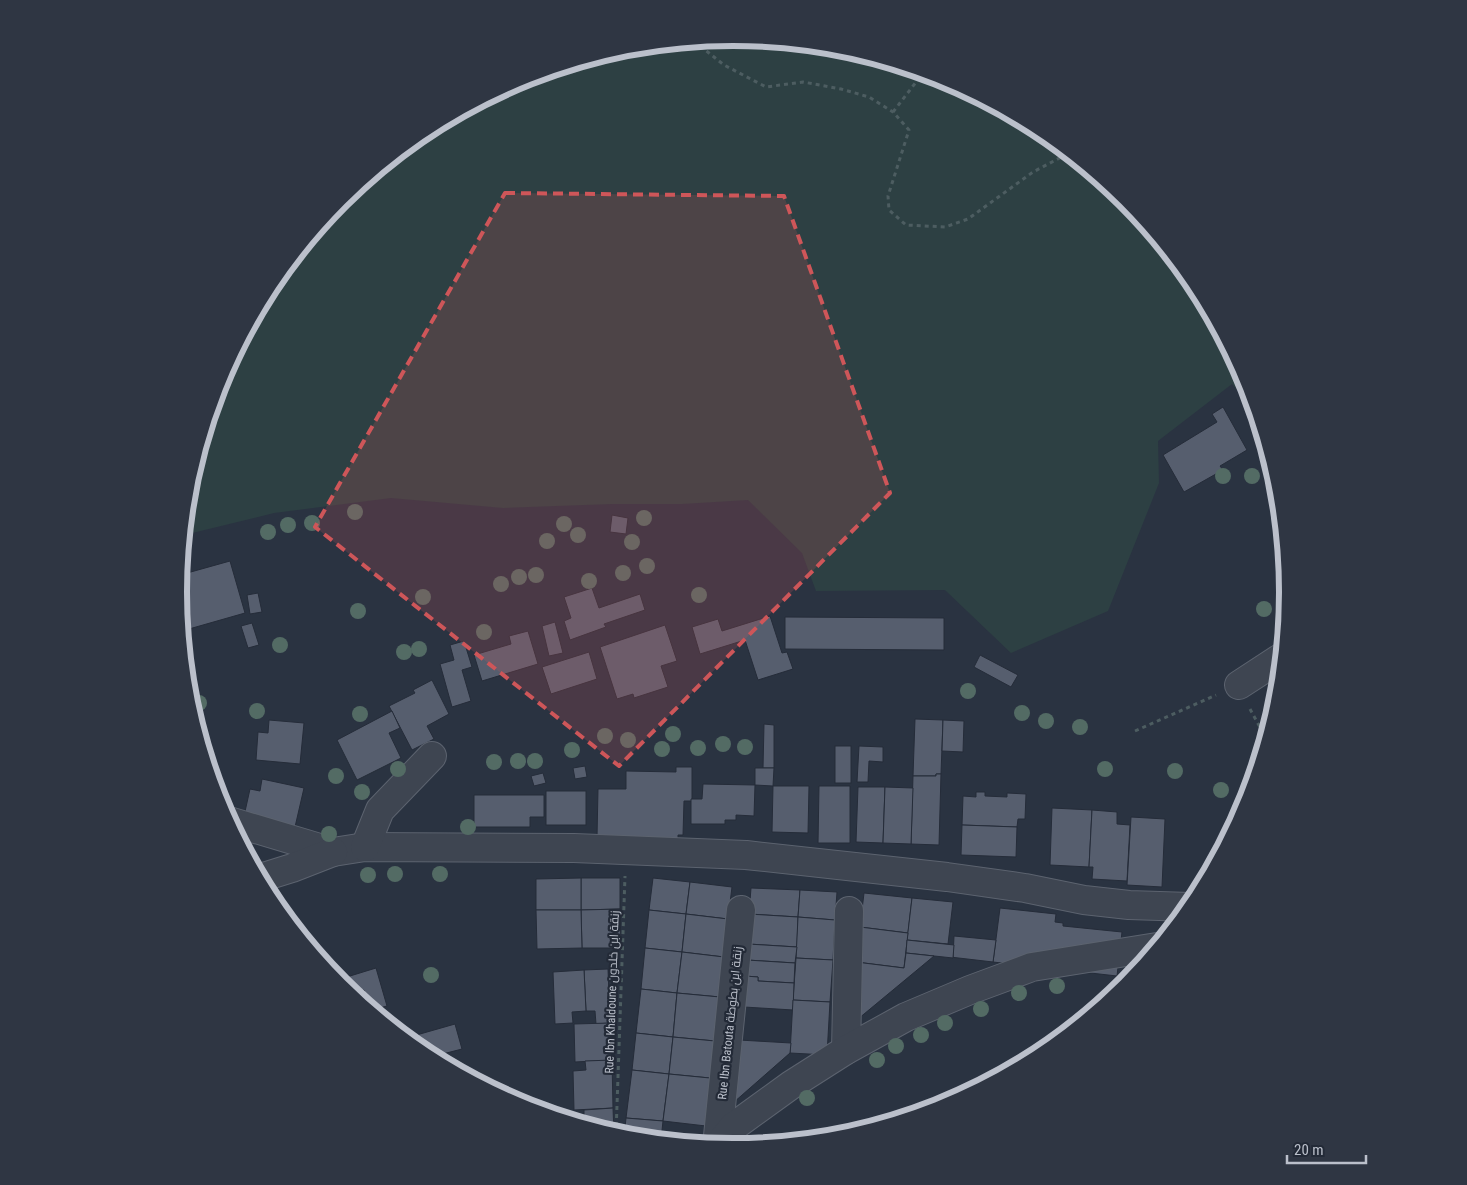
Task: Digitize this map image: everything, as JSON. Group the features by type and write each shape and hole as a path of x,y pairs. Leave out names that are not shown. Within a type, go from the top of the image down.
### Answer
{"street":[{"path":"1239,685 1275,661"},
{"path":"365,847 380,810 432,756"},
{"path":"239,824 333,852"},
{"path":"266,876 333,852 365,847 574,848 746,855 947,877 1129,906 1180,907"},
{"name":"Rue Ibn Batouta زنقة ابن بطوطة","path":"718,1138 741,910"},
{"path":"846,1050 849,911"},
{"path":"718,1138 792,1085 846,1050 906,1016 1032,967 1148,948"}],"path":[{"path":"701,47 724,65 766,86 803,82 841,89 870,97 893,112 909,130 888,196 889,210 906,225 945,227 968,219 1033,172 1062,156"},
{"path":"893,112 919,79"},
{"path":"1135,730 1239,685 1262,731"},
{"name":"Rue Ibn Khaldoune زنقة ابن خلدون","path":"616,1126 626,850"}],"highlighted area":[{"path":"505,193 784,196 890,493 619,766 315,527"}],"shaded area":[{"path":"698,47 769,47 840,57 909,75 943,88 1007,119 1066,159 1094,182 1144,232 1188,289 1207,319 1243,395 1232,384 1158,441 1159,483 1108,611 1011,653 945,590 816,591 802,553 748,500 682,504 612,504 503,508 391,498 274,513 191,533 206,451 229,383 260,319 300,260 323,232 373,182 430,138 460,119 524,88 558,75 592,65 662,51"}],"building":[{"path":"1223,407 1247,450 1220,466 1223,470 1184,492 1163,455 1217,422 1212,414"},
{"path":"612,515 628,518 626,534 610,532"},
{"path":"230,561 245,613 188,629 188,573"},
{"path":"592,588 599,608 640,594 645,610 604,624 606,627 570,640 564,621 571,618 564,597"},
{"path":"258,593 262,612 250,614 247,595"},
{"path":"770,616 782,653 787,652 793,669 758,680 745,640 700,654 692,627 718,619 722,631"},
{"path":"785,617 944,618 944,650 785,649"},
{"path":"555,622 563,653 549,656 542,626"},
{"path":"252,623 259,645 248,648 241,626"},
{"path":"665,625 677,661 661,666 668,687 634,698 633,694 617,699 600,647"},
{"path":"528,631 538,664 482,681 474,655 511,644 509,636"},
{"path":"464,641 472,667 462,670 471,701 452,707 440,664 454,660 450,645"},
{"path":"589,652 597,679 551,694 542,667"},
{"path":"980,655 1018,675 1011,687 974,667"},
{"path":"432,680 449,714 427,726 434,739 412,750 389,706 415,693 413,690"},
{"path":"392,711 400,728 389,733 401,758 357,780 337,740"},
{"path":"915,719 943,720 941,774 936,774 936,776 913,776"},
{"path":"269,720 304,723 300,764 256,760 258,732 268,733"},
{"path":"943,720 964,721 963,752 942,751"},
{"path":"764,724 774,725 774,768 763,768"},
{"path":"835,746 851,746 851,783 835,783"},
{"path":"859,746 883,747 883,762 869,761 868,782 857,782"},
{"path":"585,766 587,777 575,779 573,768"},
{"path":"676,767 692,767 692,801 684,801 683,835 678,835 678,839 597,837 598,789 626,789 626,771 676,772"},
{"path":"755,768 774,768 773,786 755,785"},
{"path":"543,773 546,783 534,786 531,776"},
{"path":"936,774 941,774 939,845 911,844 913,776 936,776"},
{"path":"262,779 304,788 295,827 244,816 250,789 260,791"},
{"path":"703,784 755,785 754,816 736,815 736,820 725,820 725,824 691,824 691,799 702,799"},
{"path":"773,786 809,786 808,833 772,832"},
{"path":"819,786 850,786 850,843 818,843"},
{"path":"858,787 885,787 883,843 856,842"},
{"path":"885,787 913,788 911,844 883,843"},
{"path":"546,791 586,791 586,825 546,825"},
{"path":"976,792 985,792 985,796 1007,797 1007,793 1026,794 1025,819 1018,819 1017,827 962,825 963,796 976,797"},
{"path":"474,795 544,795 544,817 530,817 530,827 474,827"},
{"path":"1052,808 1092,810 1089,867 1050,865"},
{"path":"1092,810 1117,812 1117,824 1130,825 1127,881 1092,879 1093,867 1089,867"},
{"path":"1131,817 1165,819 1162,887 1127,885"},
{"path":"962,825 1017,827 1016,857 961,855"},
{"path":"581,878 620,878 620,909 581,910"},
{"path":"581,878 581,910 536,910 536,879"},
{"path":"653,878 690,882 686,914 649,910"},
{"path":"690,882 732,887 728,919 686,914"},
{"path":"751,888 800,890 798,917 749,914"},
{"path":"800,890 837,892 835,920 798,917"},
{"path":"864,893 912,898 908,933 860,927"},
{"path":"912,898 953,902 948,944 907,940"},
{"path":"1000,908 1056,914 1055,922 1063,923 1063,926 1122,932 1117,976 993,962"},
{"path":"620,909 621,948 582,948 581,910"},
{"path":"536,910 581,910 582,948 537,949"},
{"path":"649,910 686,914 682,952 645,948"},
{"path":"686,914 728,919 724,957 682,952"},
{"path":"749,914 798,917 797,947 748,944"},
{"path":"798,917 835,920 833,960 796,958"},
{"path":"860,927 908,933 904,968 856,962"},
{"path":"954,936 996,940 993,962 953,957"},
{"path":"907,940 954,945 953,958 906,953"},
{"path":"748,944 797,947 795,963 747,960"},
{"path":"645,948 682,952 677,993 641,989"},
{"path":"682,952 724,957 720,997 677,993"},
{"path":"906,953 934,956 852,1024 856,962 904,968"},
{"path":"796,958 833,960 830,1002 793,1000"},
{"path":"747,960 795,963 794,983 758,981 758,977 745,976"},
{"path":"376,968 387,1006 379,1008 366,996 364,990 360,991 346,977"},
{"path":"608,969 610,1023 596,1024 595,1011 586,1011 584,970"},
{"path":"584,970 586,1011 572,1012 573,1023 555,1024 553,972"},
{"path":"745,976 758,977 758,981 794,983 793,1010 744,1007"},
{"path":"641,989 677,993 673,1037 636,1033"},
{"path":"677,993 720,997 715,1041 673,1037"},
{"path":"793,1000 830,1002 827,1055 790,1053"},
{"path":"610,1023 612,1060 575,1062 574,1024"},
{"path":"455,1024 462,1049 442,1054 414,1036"},
{"path":"636,1033 673,1037 669,1074 632,1070"},
{"path":"673,1037 715,1041 710,1078 669,1074"},
{"path":"739,1040 791,1043 790,1053 733,1103"},
{"path":"612,1060 613,1108 574,1110 573,1071 586,1070 585,1061"},
{"path":"632,1070 669,1074 663,1121 626,1118"},
{"path":"669,1074 710,1078 706,1126 663,1121"},
{"path":"613,1108 614,1125 584,1118 584,1110"},
{"path":"626,1118 663,1121 662,1134 625,1128"}]}
